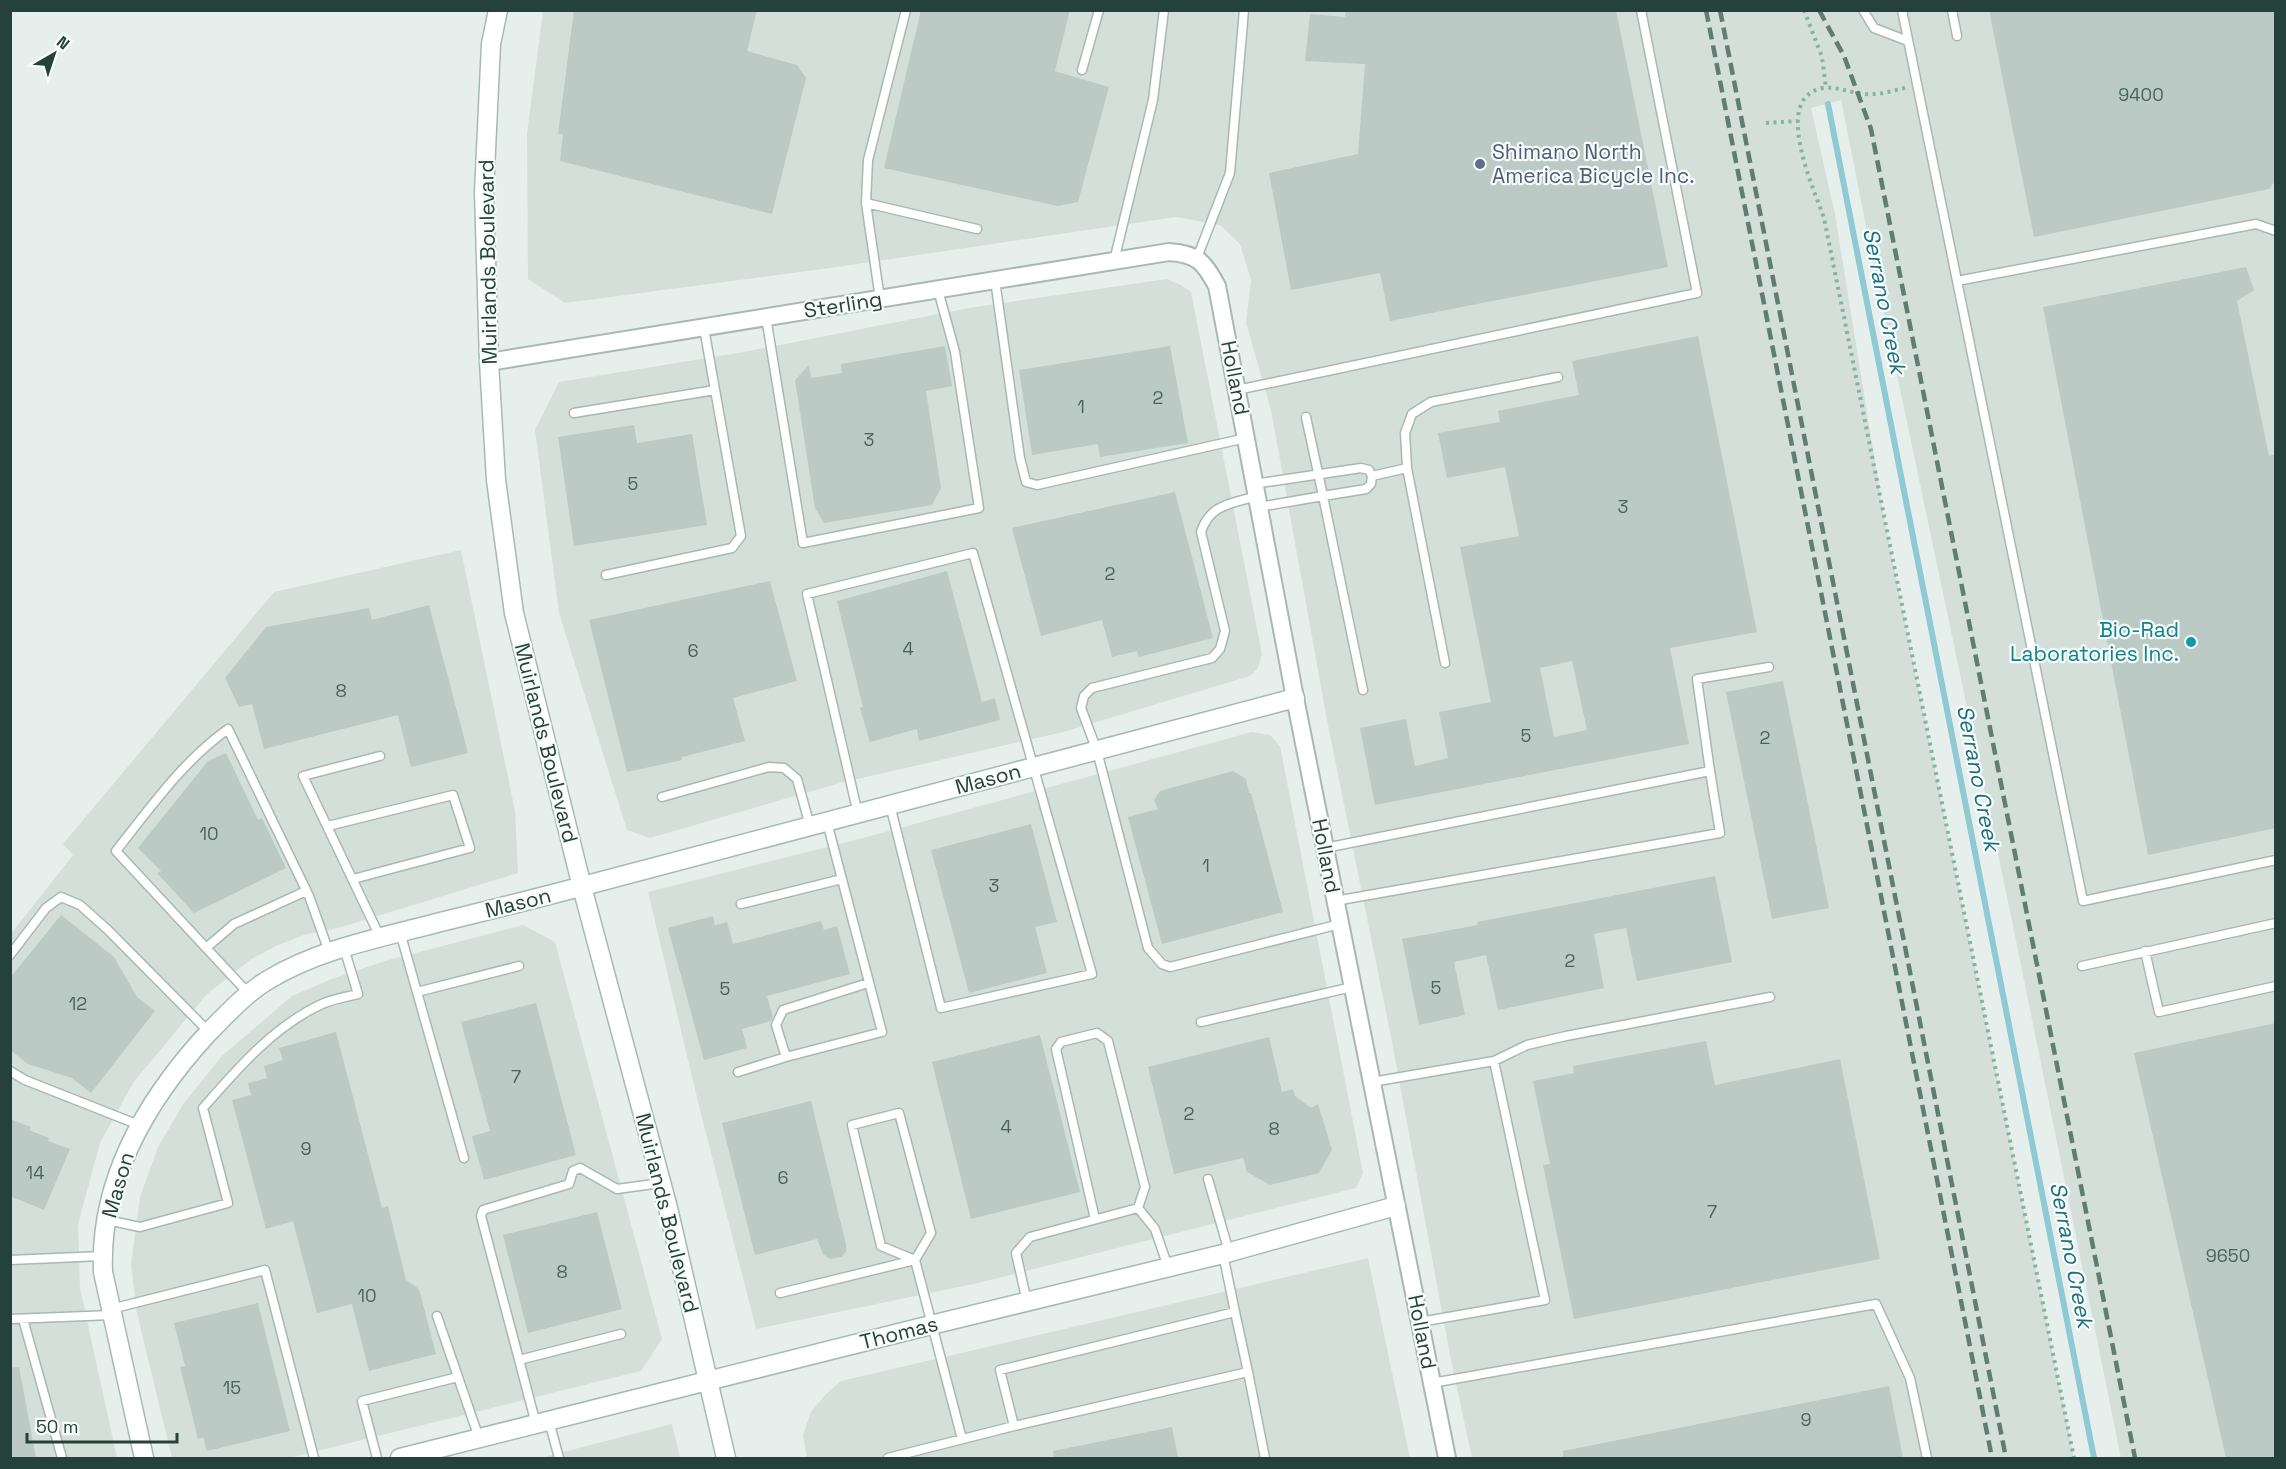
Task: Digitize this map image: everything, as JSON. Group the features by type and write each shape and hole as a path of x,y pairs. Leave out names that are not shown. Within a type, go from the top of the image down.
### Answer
{"street":[{"name":"Muirlands Boulevard","path":"498,10 491,44 484,192 489,362 496,480 514,613 582,887 661,1183 726,1458"},
{"name":"Sterling","path":"489,362 1169,252 1184,253 1197,258"},
{"name":"Holland","path":"1197,258 1208,268 1217,286 1324,848 1447,1458"},
{"name":"Mason","path":"144,1458 103,1272 102,1256 111,1194 120,1167 139,1125 152,1104 192,1051 228,1013 266,981 316,956 381,937 582,887 1295,698"},
{"name":"Thomas","path":"400,1458 1226,1253 1396,1206"}],"lane":[{"path":"880,299 866,203 868,160 906,10"},
{"path":"1082,70 1099,10"},
{"path":"1114,261 1153,100 1164,10"},
{"path":"1197,258 1230,172 1244,10"},
{"path":"1237,390 1697,293 1641,10"},
{"path":"1863,10 1874,28 1908,41"},
{"path":"1902,10 2083,901 2276,860"},
{"path":"1952,10 1957,36"},
{"path":"866,203 977,229"},
{"path":"1957,281 2256,224 2276,231"},
{"path":"995,280 1020,458 1026,482 1037,485 1246,438"},
{"path":"766,317 802,543 979,508 956,352 938,290"},
{"path":"606,575 732,548 741,536 704,328"},
{"path":"1445,663 1407,468 1405,433 1412,414 1431,402 1558,377"},
{"path":"574,412 715,390"},
{"path":"1306,417 1363,690"},
{"path":"1257,496 1323,496 1366,489 1371,484 1372,476 1369,471 1361,468 1318,475 1214,510 1205,518 1201,532 1225,632 1220,649 1212,658 1092,688 1083,696 1081,708 1096,751 1148,948 1162,964 1170,967 1340,924"},
{"path":"1372,476 1407,468"},
{"path":"858,814 807,594 972,553 1092,974 941,1008 890,805"},
{"path":"1335,901 1720,833 1697,679 1769,668"},
{"path":"107,1220 140,1227 228,1203 203,1108 249,1056 295,1021 322,1004 358,993 228,729 205,745 166,788 116,851 250,995"},
{"path":"380,756 303,776 381,937"},
{"path":"662,797 769,767 784,768 797,779 842,879 882,1032 738,1072"},
{"path":"1324,848 1710,771"},
{"path":"328,826 453,795 470,848 353,879"},
{"path":"741,904 842,879"},
{"path":"206,948 234,924 306,891"},
{"path":"10,955 46,908 61,897 80,905 108,930 210,1032"},
{"path":"2082,966 2276,923"},
{"path":"400,932 464,1158"},
{"path":"2145,951 2159,1012 2276,986"},
{"path":"417,992 519,966"},
{"path":"786,1057 776,1025 783,1010 868,983"},
{"path":"1202,1022 1352,987"},
{"path":"1372,1082 1494,1061 1527,1046 1566,1036 1770,997"},
{"path":"1095,1219 1056,1049 1061,1042 1096,1033 1108,1041 1145,1187 1138,1208"},
{"path":"1420,1322 1545,1300 1494,1061"},
{"path":"10,1071 25,1080 139,1125"},
{"path":"915,1260 881,1246 852,1125 899,1113 931,1233 915,1260 962,1439"},
{"path":"559,1458 519,1360 481,1216 483,1210 569,1184 573,1172 580,1168 617,1189 661,1183"},
{"path":"1208,1179 1226,1253 1235,1312 1265,1458"},
{"path":"1027,1302 1016,1254 1030,1237 1138,1208"},
{"path":"1138,1208 1155,1229 1168,1267"},
{"path":"10,1260 102,1256"},
{"path":"780,1293 915,1260"},
{"path":"10,1319 112,1312 265,1270 314,1458"},
{"path":"1432,1383 1876,1304 1910,1378 1927,1458"},
{"path":"1014,1426 1000,1370 1235,1312"},
{"path":"437,1316 479,1439"},
{"path":"23,1319 62,1458"},
{"path":"519,1360 621,1334"},
{"path":"888,1458 1014,1426 1248,1372"},
{"path":"377,1458 362,1401 458,1377"}],"path":[{"path":"1804,10 1822,57 1826,88"},
{"path":"1917,85 1873,94 1826,88 1814,90 1804,99 1798,111 1797,135 1826,230 2074,1458"},
{"path":"1766,123 1798,121"}],"shaded area":[{"path":"543,11 2275,11 2275,1458 2121,1458 1841,100 1811,108 1835,214 1884,518 2074,1458 1472,1458 1327,720 1271,410 1246,323 1251,280 1240,244 1220,225 1176,217 830,268 565,303 528,279 527,134"},
{"path":"1167,279 1191,292 1262,654 1258,668 1250,676 1063,732 840,783 650,838 627,830 559,613 535,430 559,382 744,352 969,308"},
{"path":"461,550 515,811 518,873 338,928 304,935 250,960 206,995 133,1083 100,1143 78,1224 80,1288 117,1458 11,1458 10,935 73,855 63,844 274,592"},
{"path":"1252,732 1270,735 1280,746 1363,1173 1356,1188 978,1283 756,1329 700,1110 648,892 863,838"},
{"path":"523,925 555,942 662,1339 641,1371 289,1458 172,1458 137,1313 131,1264 140,1197 158,1147 184,1103 222,1056 292,996 332,979 385,961"},
{"path":"1368,1258 1410,1458 807,1458 803,1435 811,1412 841,1381"},
{"path":"672,1424 680,1458 540,1458"}],"building":[{"path":"574,10 757,10 747,51 797,65 806,78 772,214 560,161 563,134 558,134"},
{"path":"921,10 1070,10 1055,71 1109,87 1078,202 1058,206 884,168"},
{"name":"Shimano North America Bicycle Inc.","path":"1346,10 1616,10 1668,267 1390,321 1380,273 1291,290 1269,173 1358,154 1365,64 1305,61 1310,14 1345,17"},
{"path":"1989,10 2276,10 2276,180 2269,189 2034,237"},
{"name":"Bio-Rad Laboratories Inc.","path":"2246,267 2254,290 2237,301 2269,456 2276,454 2276,828 2148,855 2043,307"},
{"path":"1698,336 1757,632 1670,648 1689,744 1375,805 1360,728 1406,719 1415,766 1448,758 1439,712 1491,702 1460,547 1519,536 1505,467 1447,478 1438,433 1500,422 1498,411 1579,395 1572,361","holes":["1572,661 1587,730 1554,737 1540,668"]},
{"path":"945,346 952,386 926,391 941,488 932,505 824,523 815,508 795,380 809,365 811,378 842,373 841,364"},
{"path":"1170,346 1188,443 1100,457 1098,444 1032,455 1019,370"},
{"path":"634,425 637,443 692,434 707,525 574,546 558,437"},
{"path":"1175,492 1213,638 1139,657 1137,651 1112,657 1102,620 1041,636 1012,528"},
{"path":"947,571 982,702 995,698 1000,720 919,741 917,729 870,742 860,708 863,707 837,601"},
{"path":"770,581 797,681 733,698 745,741 682,757 682,760 627,772 589,620"},
{"path":"429,605 468,753 411,767 398,715 264,749 252,704 239,707 225,678 266,627 369,608 372,620"},
{"path":"1783,681 1829,908 1772,919 1726,692"},
{"path":"226,753 258,820 262,818 286,868 194,913 157,873 161,871 138,848 208,761"},
{"path":"1233,771 1246,779 1249,793 1251,793 1283,912 1162,944 1128,817 1158,809 1154,800 1160,791"},
{"path":"1031,824 1057,922 1035,927 1047,973 969,993 931,850"},
{"path":"1715,876 1732,962 1637,981 1626,928 1594,934 1604,988 1498,1010 1486,955 1454,962 1465,1015 1419,1025 1402,939 1478,925 1477,922"},
{"path":"61,915 114,957 137,997 155,1011 91,1093 72,1078 28,1064 10,1050 10,978"},
{"path":"713,916 715,925 727,922 733,944 821,921 824,930 837,926 850,974 767,996 773,1017 771,1021 742,1029 747,1048 704,1060 668,928"},
{"path":"536,1003 576,1155 484,1180 472,1136 490,1131 461,1022"},
{"path":"2276,1023 2276,1458 2226,1458 2134,1053"},
{"path":"336,1032 382,1208 388,1206 406,1280 419,1289 436,1354 369,1371 352,1304 317,1313 293,1221 266,1229 232,1100 251,1095 248,1083 267,1078 264,1066 283,1060 279,1048"},
{"path":"1040,1035 1080,1192 971,1219 932,1062"},
{"path":"1269,1037 1282,1092 1293,1089 1295,1096 1311,1108 1318,1104 1332,1150 1319,1173 1270,1185 1247,1172 1243,1158 1174,1174 1148,1067"},
{"path":"1706,1041 1715,1085 1840,1059 1880,1259 1574,1319 1543,1165 1550,1164 1533,1081 1574,1073 1573,1066"},
{"path":"811,1101 846,1244 846,1252 841,1257 830,1259 823,1254 817,1239 755,1255 722,1123"},
{"path":"10,1119 31,1127 29,1130 49,1138 48,1141 70,1149 44,1210 10,1196"},
{"path":"597,1212 622,1309 528,1333 503,1235"},
{"path":"258,1303 290,1431 207,1451 203,1437 198,1439 180,1367 185,1366 174,1323"},
{"path":"19,1367 36,1458 10,1458 10,1368"},
{"path":"1889,1386 1903,1458 1563,1458 1563,1451"},
{"path":"1172,1427 1178,1458 1054,1458 1053,1451"}],"waterway":[{"name":"Serrano Creek","path":"1828,104 2094,1458"}],"railway":[{"path":"1706,10 1992,1458"},
{"path":"1720,10 2006,1458"},
{"path":"1819,10 1844,56 1871,129 2135,1458"}],"place":[{"name":"Shimano North America Bicycle Inc.","path":"1480,164"},
{"name":"Bio-Rad Laboratories Inc.","path":"2191,642"}]}
